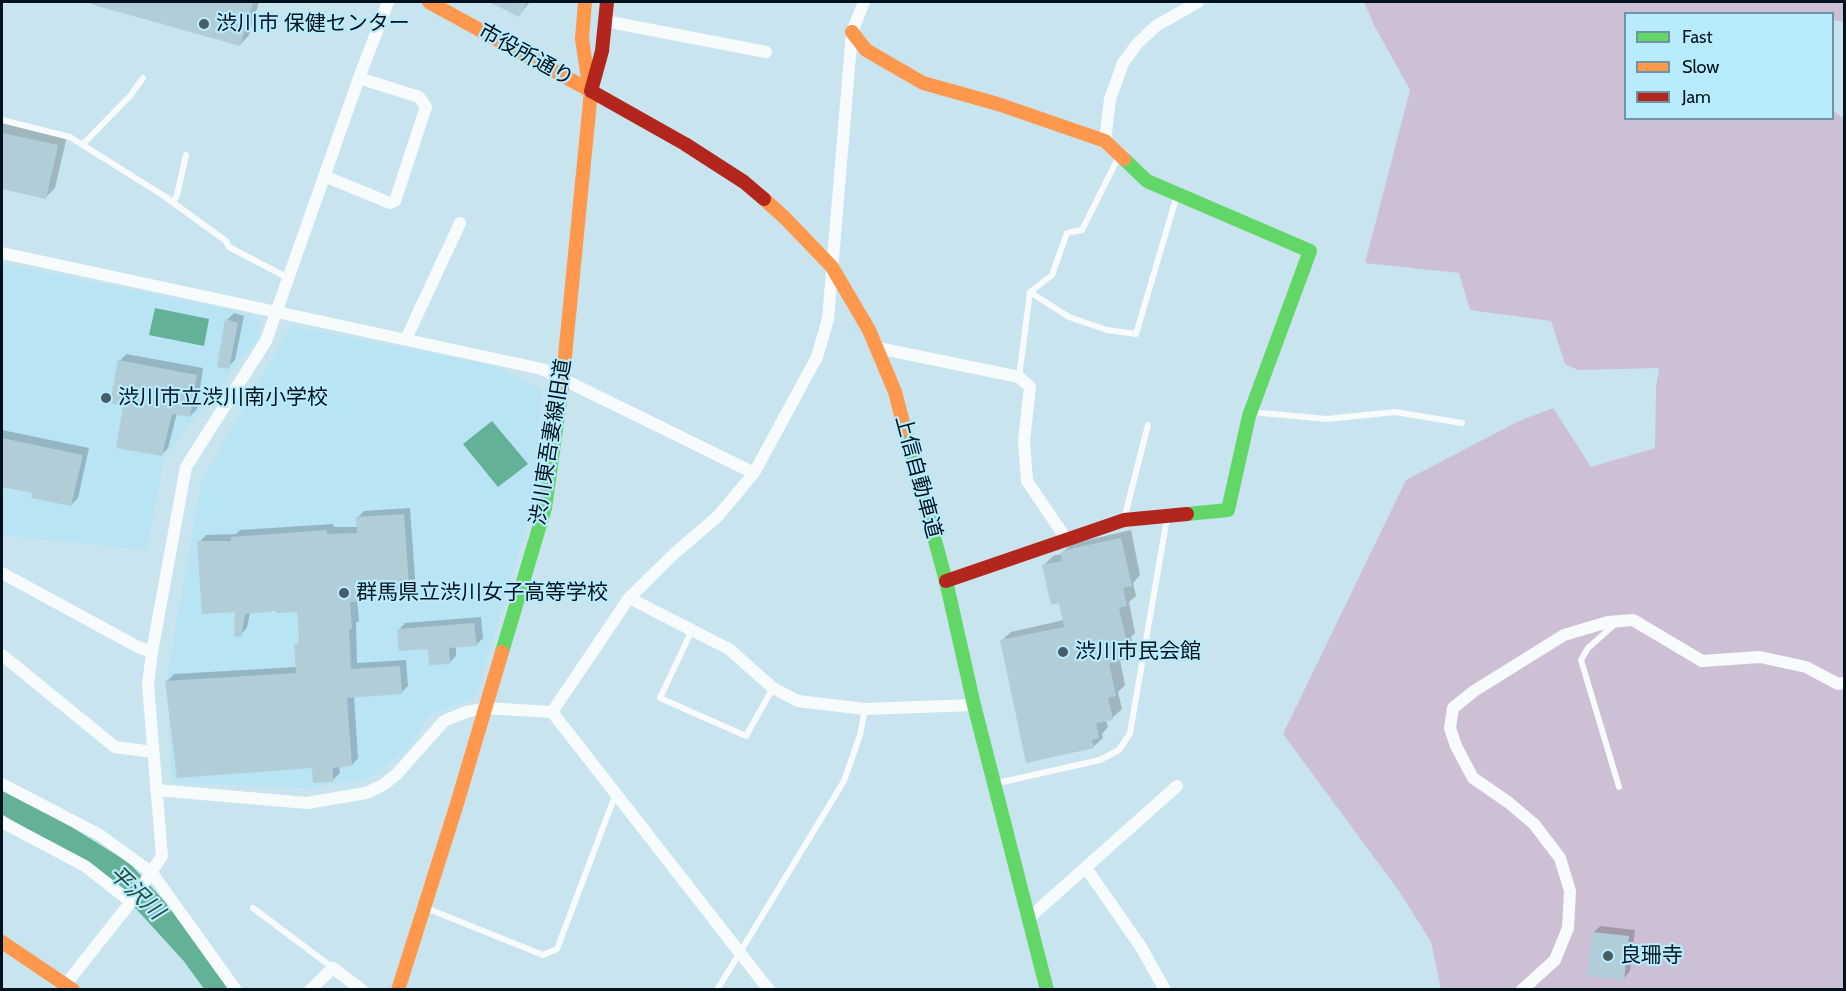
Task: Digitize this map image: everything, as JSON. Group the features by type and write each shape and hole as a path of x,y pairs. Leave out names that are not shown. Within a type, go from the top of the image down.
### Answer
{"main road":[{"name":"市役所通り","path":"429,2 591,91"},
{"path":"585,2 582,39 591,91"},
{"path":"591,91 602,51 607,2"},
{"path":"852,33 866,50 923,83 998,104 1105,141 1146,181 1310,251 1251,412 1228,510 1124,520 946,581"},
{"name":"上信自動車道","path":"591,91 685,144 744,182 785,218 832,267 878,348 895,392 946,581 974,705 1047,990"},
{"name":"渋川東吾妻線旧道","path":"398,990 545,508 563,378 591,91"},
{"path":"2,942 70,987"}],"street":[{"path":"70,987 162,856 148,685 186,467 267,341 388,2"},
{"path":"552,712 629,598 675,553 718,516 754,473 817,357 828,319 852,33 864,2"},
{"path":"1105,141 1110,99 1123,63 1137,44 1156,26 1198,2"},
{"path":"605,21 766,52"},
{"path":"324,176 390,203 395,201 426,107 419,97 359,78"},
{"path":"406,339 460,223"},
{"path":"2,253 542,369 754,473"},
{"path":"878,348 1019,377 1030,387 1024,441 1027,481 1067,540"},
{"path":"2,573 138,647 152,652"},
{"path":"629,598 729,649 773,688 798,701 865,710 974,705"},
{"path":"1522,990 1555,960 1568,928 1570,891 1560,858 1533,824 1508,802 1473,778 1456,746 1450,728 1453,708 1474,691 1564,635 1608,622 1633,620 1702,661 1760,657 1806,667 1838,684 1845,683"},
{"path":"2,656 115,747 153,752"},
{"path":"156,790 307,803 366,793 383,785 397,774 444,721 484,708 552,712 769,990"},
{"path":"2,784 100,835 149,876 236,990"},
{"path":"1029,918 1177,786"},
{"path":"2,822 85,866 132,900"},
{"path":"1086,868 1141,946 1166,990"},
{"path":"310,990 333,968 362,990"}],"lane":[{"path":"83,144 130,96 143,78"},
{"path":"2,120 70,137 83,144 173,202 226,241 229,247 288,278"},
{"path":"173,202 177,195 186,155"},
{"path":"1019,377 1030,292 1052,275 1067,233 1082,230 1119,155"},
{"path":"1030,292 1070,316 1107,330 1136,333 1177,194"},
{"path":"1251,412 1327,419 1395,412 1462,423"},
{"path":"1124,520 1148,425"},
{"path":"994,783 1100,760 1119,750 1130,733 1168,514"},
{"path":"1618,621 1588,648 1581,660 1619,787"},
{"path":"692,630 660,698 746,736 773,688"},
{"path":"717,990 844,781 860,735 865,710"},
{"path":"424,908 543,955 557,949 616,793"},
{"path":"253,908 333,968"}],"shaded area":[{"path":"1364,2 1844,2 1844,22 1834,20 1834,12 1624,12 1624,120 1834,120 1834,111 1844,119 1844,989 1441,989 1431,942 1399,891 1283,734 1406,480 1519,421 1553,408 1591,467 1655,448 1656,388 1659,368 1578,370 1565,364 1551,321 1470,310 1459,273 1365,263 1410,90"},
{"name":"渋川市立渋川南小学校","path":"2,263 251,314 261,324 258,338 164,457 147,550 2,535"},
{"path":"155,308 209,319 204,346 149,335"},
{"name":"群馬県立渋川女子高等学校","path":"291,326 492,365 542,389 532,508 476,696 429,716 407,750 366,779 310,788 172,782 167,678 201,482"},
{"path":"492,421 528,464 498,487 463,444"}],"building":[{"name":"渋川市 保健センター","path":"94,2 253,2 240,46 94,5"},
{"path":"489,2 527,2 519,17"},
{"path":"2,133 58,145 46,199 2,189"},
{"path":"225,319 238,323 229,369 217,367"},
{"path":"118,360 197,375 190,417 172,414 162,456 116,448 123,406 110,403"},
{"path":"2,438 83,455 71,506 31,498 33,493 2,487"},
{"path":"404,514 410,599 350,602 351,669 400,666 402,694 347,698 352,766 333,768 333,782 313,783 312,768 177,778 165,681 296,673 294,644 298,644 299,637 297,612 276,613 276,611 245,614 241,637 234,636 235,612 202,614 197,541 231,541 231,537 327,530 327,534 357,533 356,517"},
{"name":"渋川市民会館","path":"1121,538 1132,586 1123,588 1127,606 1119,608 1127,643 1122,644 1125,660 1109,663 1116,696 1108,698 1113,720 1096,723 1099,738 1092,740 1094,748 1026,763 1000,640 1064,627 1059,603 1051,605 1042,565 1062,561 1060,553 1074,548"},
{"path":"474,623 477,646 449,648 450,664 429,665 428,649 399,651 397,629"},
{"name":"良珊寺","path":"1592,932 1629,936 1624,980 1587,976"}],"waterway":[{"name":"平沢川","path":"2,799 121,873 194,953 221,990"}],"traffic: fast":[{"path":"1124,159 1147,181 1310,251 1249,416 1228,510 1187,514"},
{"path":"502,652 545,508 562,387"},
{"path":"905,430 946,581 974,705 1047,990"}],"traffic: slow":[{"path":"429,2 591,91 562,387"},
{"path":"585,2 582,39 589,85"},
{"path":"852,32 866,50 923,83 998,104 1105,141 1124,159"},
{"path":"764,199 832,267 869,330 895,392 905,430"},
{"path":"398,990 502,652"},
{"path":"2,942 73,990"}],"traffic: jam":[{"path":"591,91 602,51 607,2"},
{"path":"591,91 685,144 744,182 764,199"},
{"path":"946,581 1124,520 1187,514"}],"place":[{"name":"渋川市 保健センター","path":"204,24"},
{"name":"渋川市立渋川南小学校","path":"106,398"},
{"name":"群馬県立渋川女子高等学校","path":"344,593"},
{"name":"渋川市民会館","path":"1063,652"},
{"name":"良珊寺","path":"1608,956"}]}
